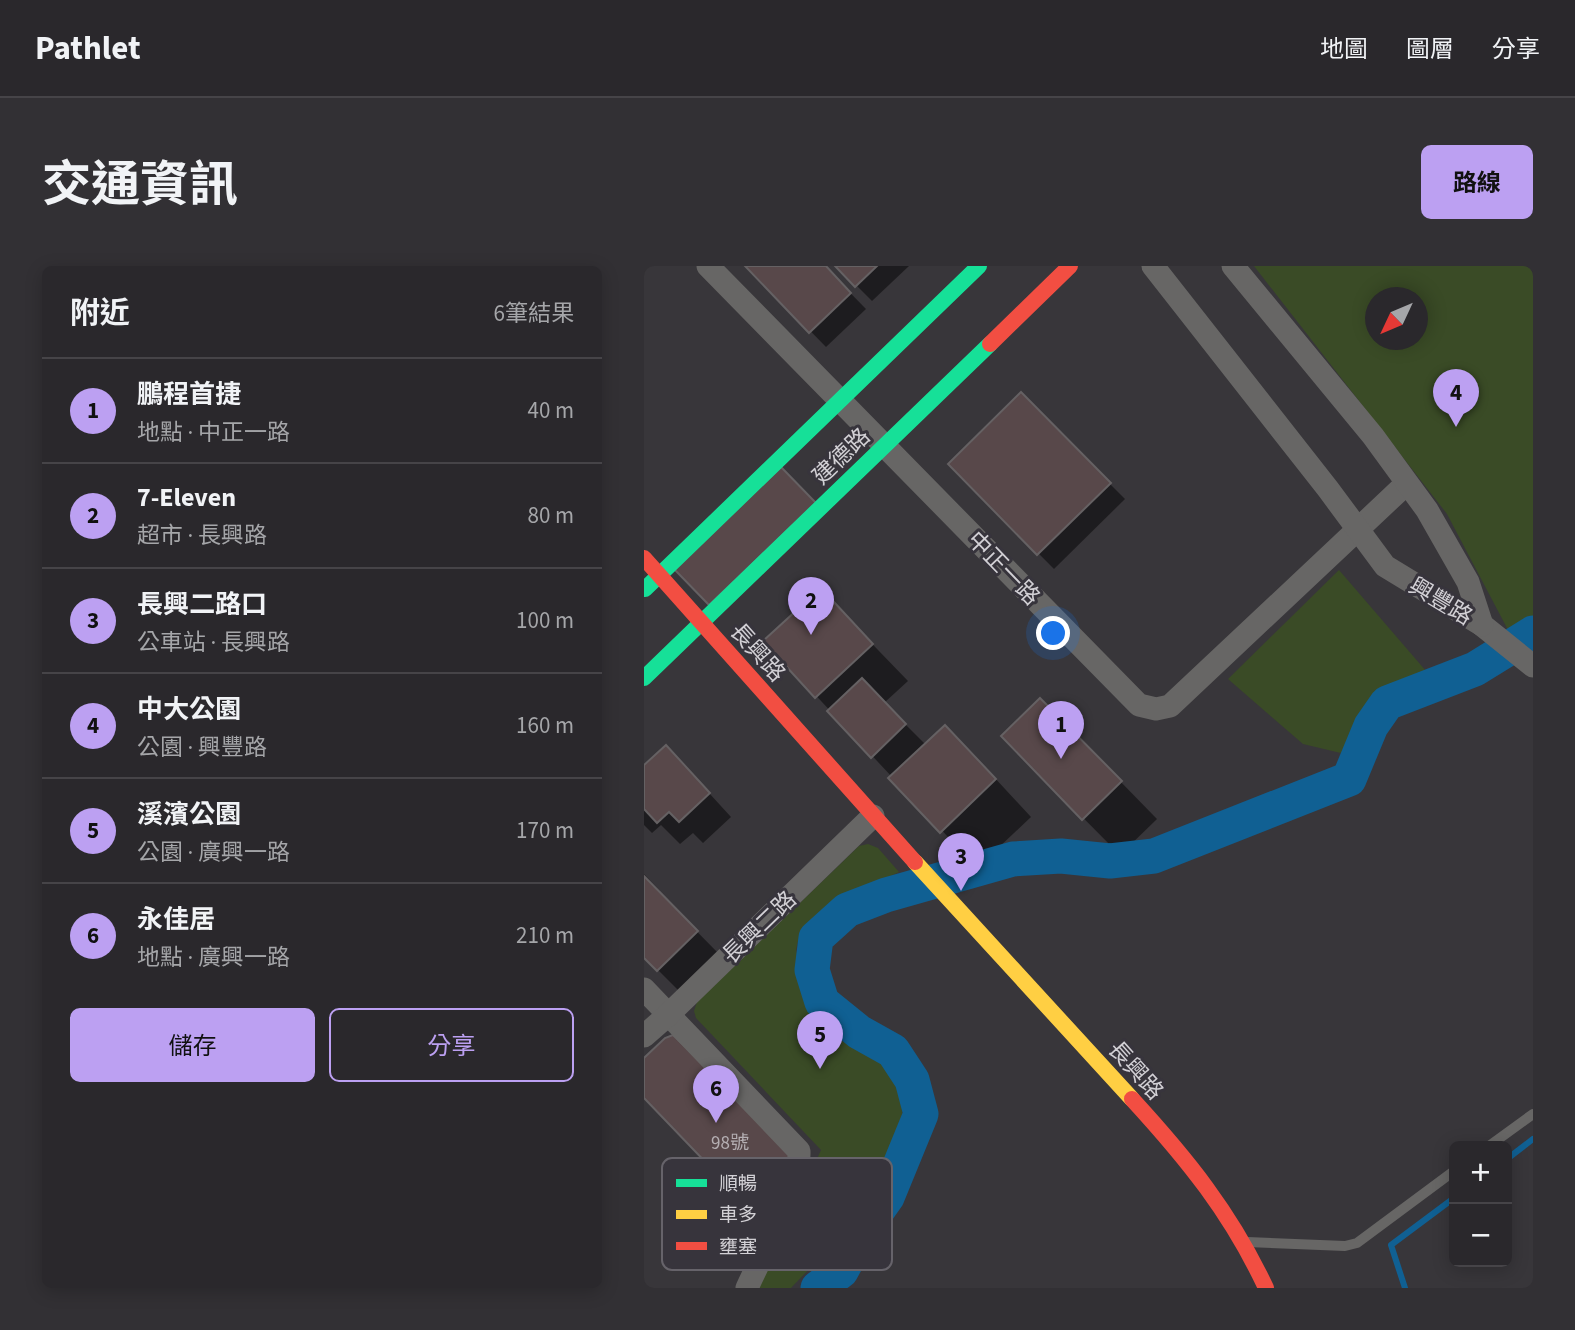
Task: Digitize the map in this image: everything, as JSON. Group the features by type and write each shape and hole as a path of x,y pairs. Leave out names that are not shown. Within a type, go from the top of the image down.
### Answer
{"main road":[{"name":"建德路","path":"644,590 979,266"},
{"name":"建德路","path":"644,678 1070,266"},
{"name":"長興路","path":"644,558 873,816 1183,1155 1220,1202 1245,1242 1266,1288"}],"street":[{"name":"中正一路","path":"708,266 1139,705 1156,709 1170,706 1406,484"},
{"name":"興豐路","path":"1153,266 1385,566 1490,631"},
{"name":"興豐路","path":"1233,266 1373,436 1427,510 1458,562 1490,631"},
{"path":"1490,631 1526,655"},
{"name":"長興二路","path":"644,1036 873,816"},
{"path":"644,989 799,1151 800,1158"},
{"path":"747,1288 755,1270"}],"lane":[{"path":"1496,1141 1533,1114"},
{"path":"1245,1242 1345,1246 1357,1243 1449,1175"}],"green space":[{"path":"1254,266 1533,266 1533,619 1508,630 1447,514"},
{"path":"1339,570 1426,671 1382,690 1345,754 1303,744 1228,679"},
{"path":"868,844 878,848 899,872 836,902 798,941 796,950 806,989 819,1014 845,1035 876,1047 893,1065 902,1080 902,1115 888,1158 817,1158 821,1150 696,1018 694,1011 697,1002 859,846"},
{"path":"767,1270 808,1270 791,1288 759,1288"}],"building":[{"path":"745,266 826,266 851,293 809,333"},
{"path":"835,266 877,266 855,287"},
{"path":"1021,392 1111,483 1037,555 948,464"},
{"path":"781,467 816,503 709,605 674,569"},
{"path":"821,588 873,644 815,698 763,641"},
{"path":"862,678 906,724 871,758 827,711"},
{"path":"1040,698 1122,781 1082,820 1001,736"},
{"path":"945,725 996,779 940,833 888,778"},
{"path":"666,745 710,793 679,822 669,812 657,823 644,809 644,765"},
{"path":"644,876 698,931 657,971 644,958"},
{"path":"673,1035 789,1147 789,1158 702,1158 644,1098 644,1058 665,1038"}],"waterway":[{"path":"892,1185 921,1114 912,1080 893,1051 859,1032 822,1002 812,970 816,938 847,910 886,895 1013,859 1061,856 1110,861 1154,856 1349,779 1371,726 1387,703 1475,669 1533,633"},
{"path":"1512,1155 1533,1139"},
{"path":"1405,1288 1391,1245 1449,1202"},
{"path":"818,1288 842,1270"}],"traffic: fast":[{"path":"645,589 979,266"},
{"path":"644,678 990,344"}],"traffic: slow":[{"path":"915,862 1132,1099"}],"traffic: jam":[{"path":"990,344 1070,266"},
{"path":"644,558 915,862"},
{"path":"1132,1099 1171,1143 1223,1211 1266,1288"}],"place":[{"name":"中大公園","path":"1456,427"},
{"name":"7-Eleven","path":"811,635"},
{"name":"鵬程首捷","path":"1061,759"},
{"name":"長興二路口","path":"961,891"},
{"name":"溪濱公園","path":"820,1069"},
{"name":"永佳居","path":"716,1123"}]}
